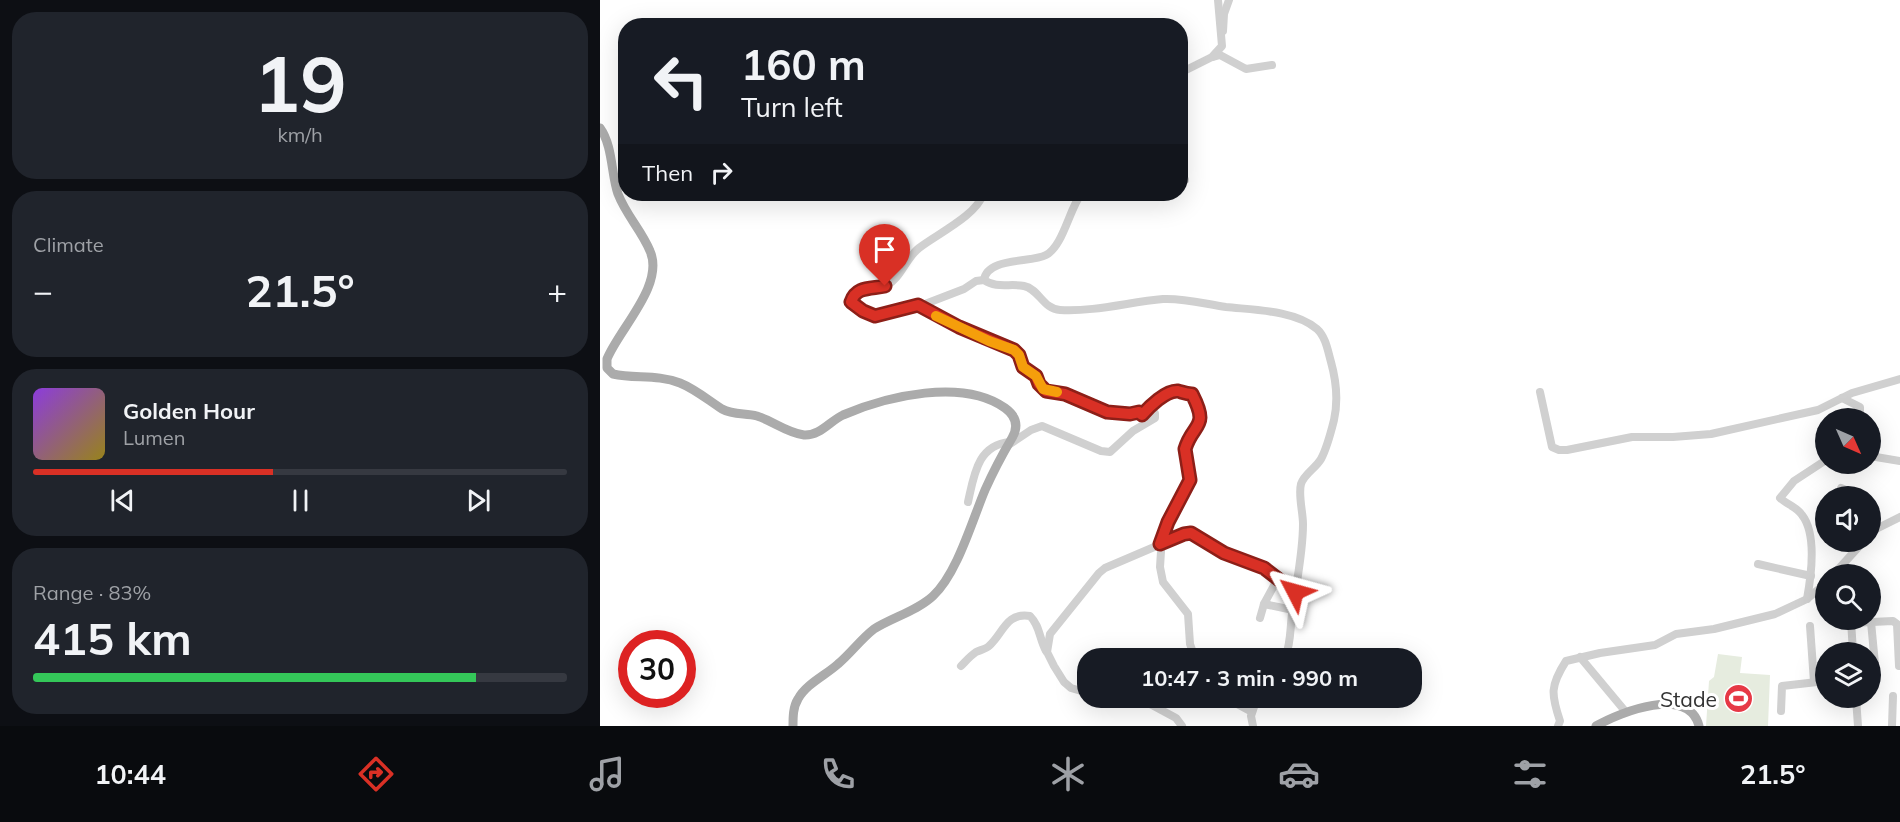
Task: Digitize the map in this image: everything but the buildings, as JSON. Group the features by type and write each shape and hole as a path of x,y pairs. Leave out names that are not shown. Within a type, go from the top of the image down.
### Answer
{"main road":[{"path":"600,128 605,135 618,190"},
{"path":"621,201 649,248 653,267 642,299 607,359 607,368 613,374 666,378 696,390 730,412 754,416 805,435 822,429 840,416 875,404 942,391 966,393 996,402 1015,418 1017,430 987,487 948,577 938,591 922,604 874,629 837,665 802,693 795,707 793,726"},
{"path":"1596,726 1625,711 1674,704 1683,706 1692,712 1699,726"}],"street":[{"path":"1218,0 1218,19 1222,37"},
{"path":"1212,57 1222,45 1224,14 1229,0"},
{"path":"1188,69 1220,55 1245,69 1272,64"},
{"path":"978,201 971,210 913,252 896,278 885,286 863,288 853,295 851,302 875,316 918,305 958,291 976,281 984,280 998,286 1030,287 1046,304 1056,310 1094,309 1128,302 1166,299 1186,300 1215,306 1260,309 1307,323 1319,330 1327,345 1334,373 1336,402 1334,420 1321,459 1302,481 1300,489 1303,524 1288,648"},
{"path":"984,280 985,274 990,269 1049,254 1060,238 1077,201"},
{"path":"918,305 952,324 1014,350 1019,355 1023,367 1036,376 1039,384 1046,391 1065,394 1107,412 1130,414 1139,412 1143,415 1168,393 1178,391 1192,394 1199,409 1197,429 1185,449 1190,480 1168,522 1160,544 1160,567 1163,582 1188,614 1191,648"},
{"path":"1540,392 1549,441 1552,447 1559,450 1632,437 1711,434 1818,410 1852,393 1900,379"},
{"path":"1842,398 1860,408"},
{"path":"968,502 978,464 993,447 1000,443 1009,443 1042,426 1101,452 1110,452 1133,431 1155,418 1155,413 1150,409"},
{"path":"1881,458 1900,461"},
{"path":"1807,599 1811,576 1811,543 1807,522 1800,511 1780,498 1794,481 1815,467"},
{"path":"1881,526 1900,517"},
{"path":"1047,652 1050,634 1099,573 1111,565 1184,534 1191,533 1224,553 1260,566 1295,592"},
{"path":"1846,563 1855,552"},
{"path":"1758,564 1811,576"},
{"path":"1260,618 1264,604 1278,578"},
{"path":"1558,726 1560,721 1554,702 1554,679 1566,662 1580,657 1655,645 1676,634 1714,629 1775,614 1807,599 1815,592"},
{"path":"1264,604 1293,610"},
{"path":"961,666 978,651 988,646 1015,617 1030,616 1039,626 1041,642 1064,682 1077,690"},
{"path":"1881,622 1893,621 1897,624 1899,666"},
{"path":"1780,711 1782,686 1814,682 1809,626"},
{"path":"1580,657 1625,711"},
{"path":"1892,726 1893,696"},
{"path":"1158,708 1176,718 1182,726"},
{"path":"1245,708 1252,712"},
{"path":"1253,708 1253,726"},
{"path":"1857,708 1858,726"}],"shaded area":[{"name":"Stade","path":"1718,654 1742,657 1740,673 1770,675 1768,726 1706,726 1709,681 1714,677"}],"slow traffic":[{"path":"936,316 1014,350 1019,355 1023,367 1036,376 1043,389 1057,392"}],"place":[{"name":"Stade","path":"1738,699"}],"route":[{"path":"885,286 874,289 863,288 853,295 851,302 875,316 918,305 959,327 1017,352 1023,367 1036,376 1039,384 1046,391 1065,394 1107,412 1130,414 1139,412 1142,415 1168,393 1178,391 1183,394 1192,394 1200,416 1197,429 1185,449 1191,476 1168,522 1160,544 1187,532 1191,533 1224,553 1264,568 1295,592"}]}
